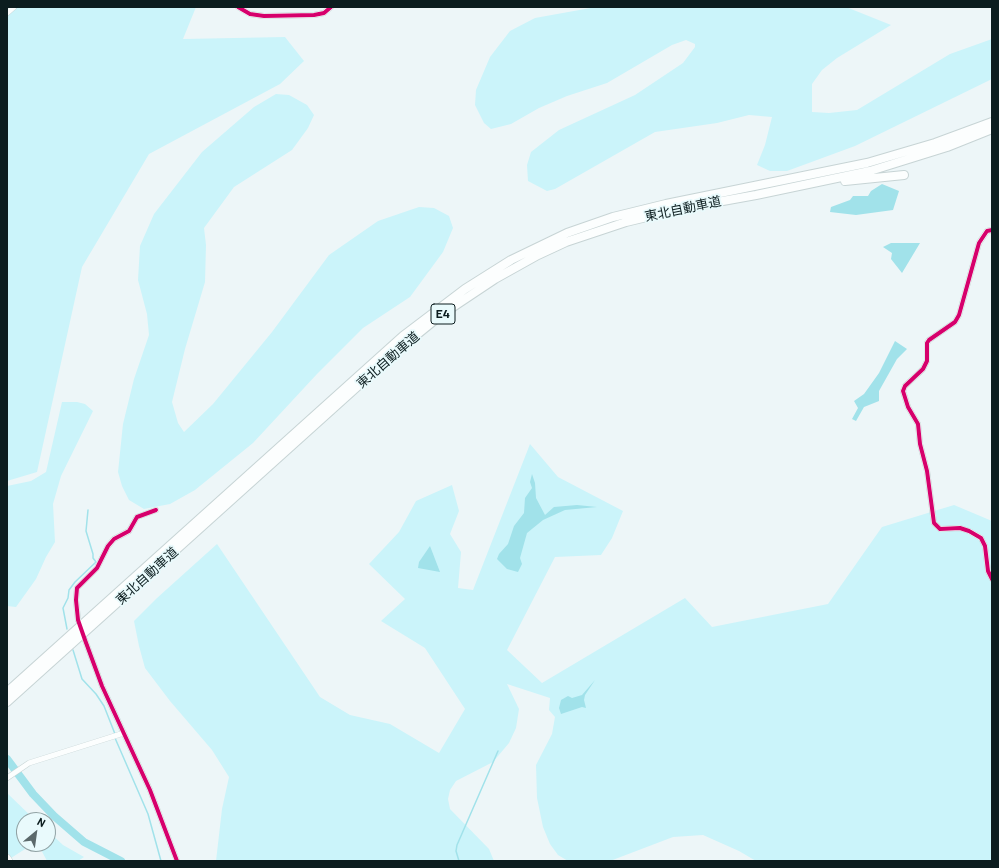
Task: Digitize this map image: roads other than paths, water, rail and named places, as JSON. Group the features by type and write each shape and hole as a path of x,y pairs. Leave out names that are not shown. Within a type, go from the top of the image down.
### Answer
{"highway":[{"path":"966,132 992,118"},
{"name":"東北自動車道","path":"7,692 398,340 444,303 496,269 560,236 612,217 666,204 825,173 867,163 907,152 992,122"},
{"name":"東北自動車道","path":"7,702 398,350 469,295 538,255 590,233 650,215 756,195 901,162 969,139 992,129"},
{"path":"756,195 792,192 857,179 904,174"}],"street":[{"path":"7,13 14,7"},
{"path":"238,7 250,14 264,16 314,15 324,13 331,7"},
{"path":"992,230 987,231 979,243 957,319 929,340 927,343 927,361 922,369 905,386 903,391 908,407 918,424 920,444 927,471 934,523 940,529 960,528 981,538 986,546 988,571 992,579"},
{"path":"78,620 76,600 77,588 97,568 108,546 114,539 129,531 137,517 156,510"},
{"path":"85,640 102,686 162,818 177,861"},
{"path":"7,778 28,763 124,733"}],"waterway":[{"path":"67,629 63,608 68,598 69,590 75,582 96,562 93,558 86,531 88,510"},
{"path":"73,650 82,679 96,694 104,706 115,734"},
{"path":"115,738 148,814 161,861"},
{"path":"459,861 456,851 457,845 498,751"},
{"path":"7,759 33,794 54,816 84,842 121,861"}]}
